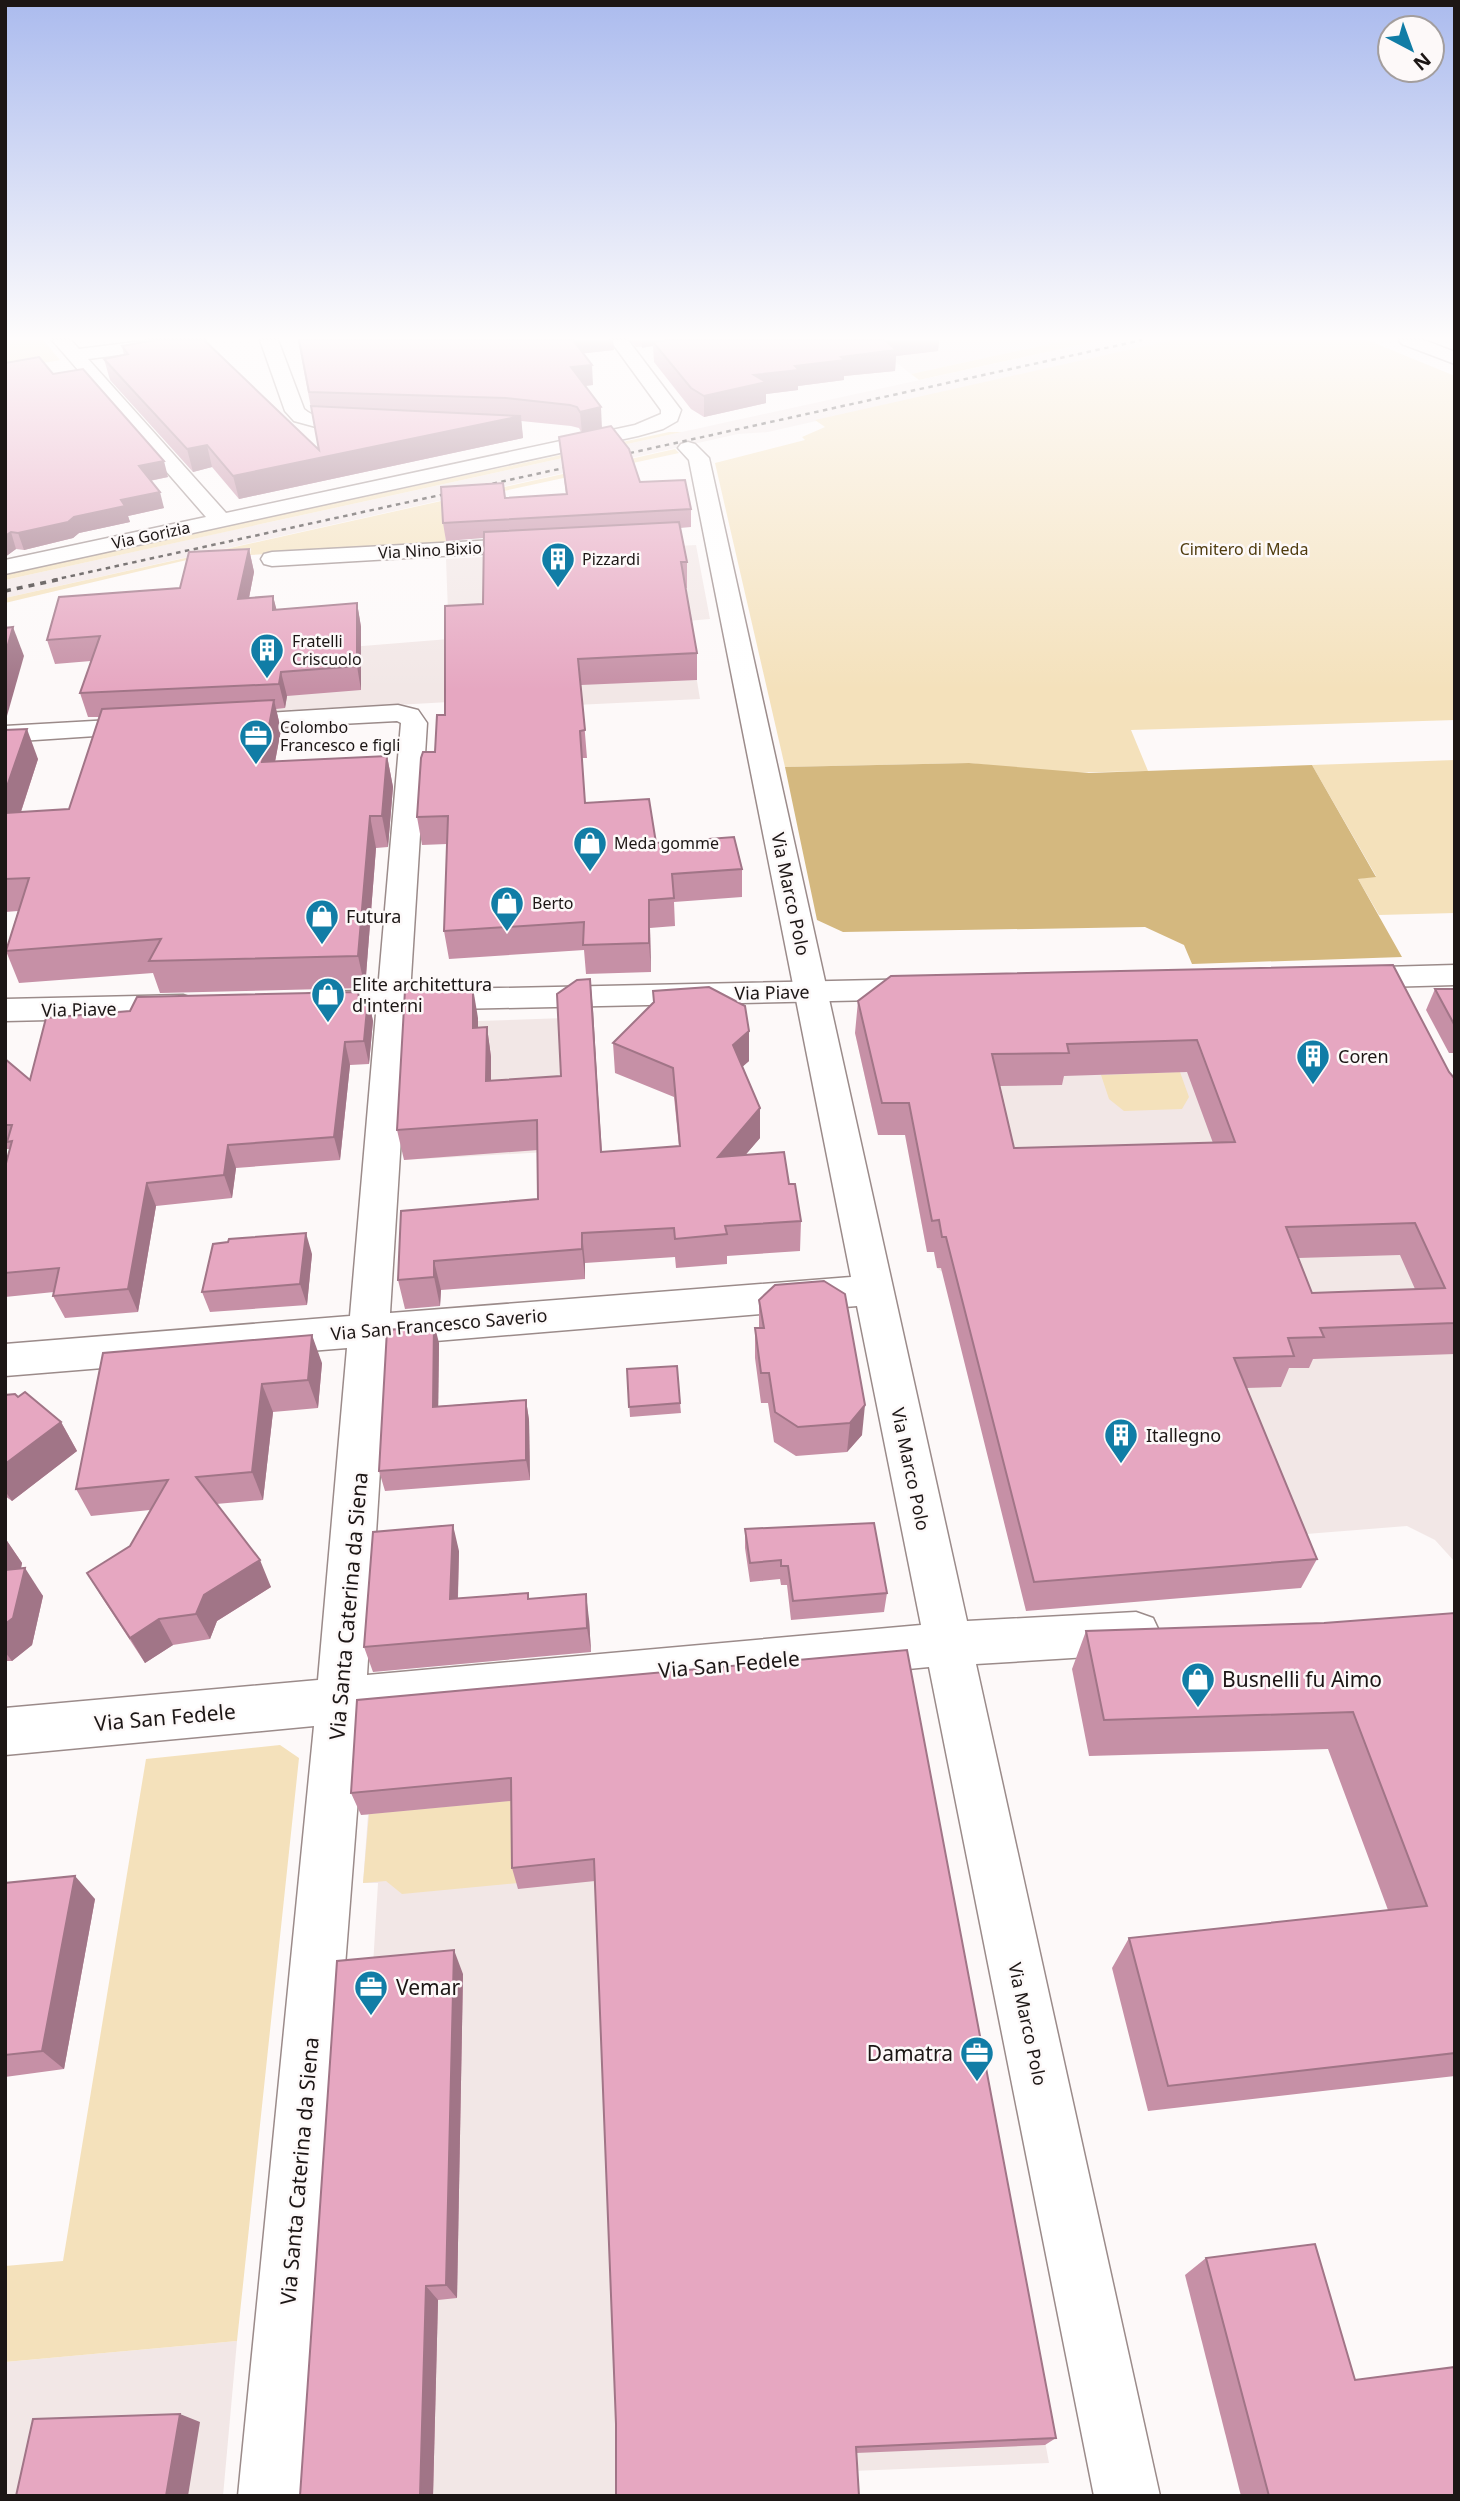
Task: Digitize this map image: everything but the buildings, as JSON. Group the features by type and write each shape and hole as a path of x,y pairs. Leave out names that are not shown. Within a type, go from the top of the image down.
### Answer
{"street":[{"path":"165,457 221,520"},
{"name":"Via Gorizia","path":"5,567 516,457"},
{"name":"Via Marco Polo","path":"698,457 813,991 873,1290 1127,2496"},
{"path":"687,537 715,536"},
{"name":"Via Nino Bixio","path":"272,559 562,544"},
{"name":"Via Santa Caterina da Siena","path":"195,724 398,713 409,716 414,723 341,1701 271,2496"},
{"path":"5,734 168,725"},
{"path":"1316,979 1396,990 1455,975"},
{"name":"Via Piave","path":"286,1003 950,988"},
{"name":"Via Piave","path":"5,1010 207,1005"},
{"name":"Via San Francesco Saverio","path":"5,1360 873,1290"},
{"name":"Via San Fedele","path":"5,1732 947,1644 1172,1631"}],"shaded area":[{"path":"569,457 636,457 5,598 5,580"},
{"path":"696,545 710,619 687,621 700,699 450,711 449,702 272,712 276,653 449,639 446,559"},
{"path":"969,763 1089,773 1312,765 1376,877 1358,879 1402,957 1192,964 1184,945 1145,927 843,932 817,920 785,767"},
{"path":"888,1008 1455,1126 1455,1562 1435,1540 1407,1526 1281,1536 937,1268 934,1252 927,1252 915,1189 925,1188 914,1135 878,1135 855,1033"},
{"path":"593,1017 601,1149 404,1160 413,1020"},
{"path":"902,1675 1049,2463 853,2471 854,2496 318,2496 372,1982 378,1883 363,1883 368,1815 361,1815 366,1723"},
{"path":"237,2341 223,2496 5,2496 5,2362"}],"green space":[{"path":"553,457 569,457 5,580 5,573"},
{"path":"640,457 662,457 444,504 446,544 250,555 251,548 229,550 5,603 5,598"},
{"name":"Cimitero di Meda","path":"740,457 1455,457 1455,720 1131,730 1148,771 1058,773 969,763 785,767 715,463"},
{"path":"1455,760 1455,913 1379,915 1358,879 1376,876 1312,765"},
{"path":"1180,1072 1189,1097 1182,1109 1124,1111 1109,1099 1101,1075"},
{"path":"280,1745 299,1758 237,2341 5,2362 5,2266 63,2261 146,1759"},
{"path":"517,1800 518,1883 402,1894 386,1881 363,1883 369,1814"}],"railway":[{"path":"53,580 582,464"},
{"path":"5,591 61,579"}],"place":[{"name":"Pizzardi","path":"558,589"},
{"name":"Fratelli Criscuolo","path":"267,680"},
{"name":"Colombo Francesco e figli","path":"256,766"},
{"name":"Meda gomme","path":"590,873"},
{"name":"Berto","path":"507,933"},
{"name":"Futura","path":"322,946"},
{"name":"Elite architettura d'interni","path":"328,1024"},
{"name":"Coren","path":"1313,1086"},
{"name":"Itallegno","path":"1121,1465"},
{"name":"Busnelli fu Aimo","path":"1198,1709"},
{"name":"Vemar","path":"371,2017"},
{"name":"Damatra","path":"977,2083"}]}
